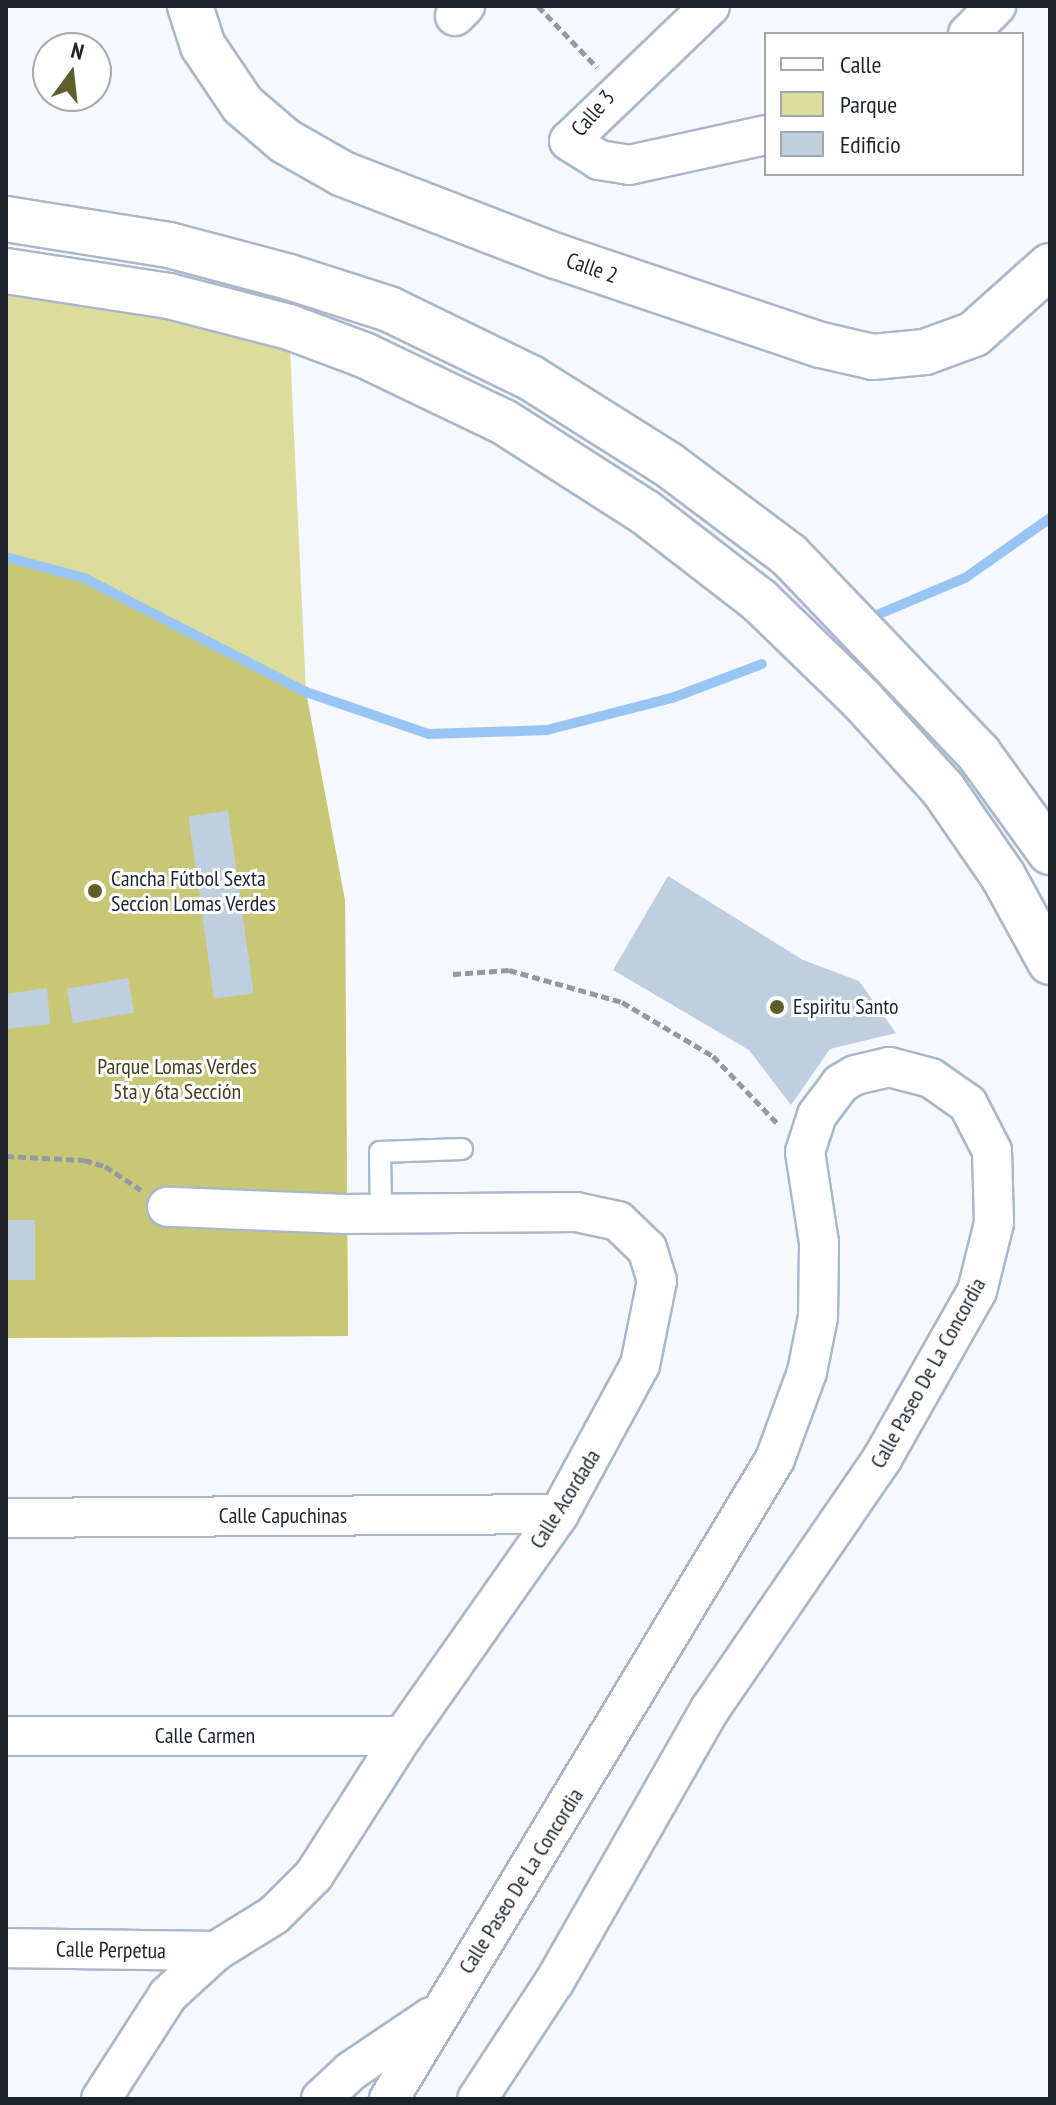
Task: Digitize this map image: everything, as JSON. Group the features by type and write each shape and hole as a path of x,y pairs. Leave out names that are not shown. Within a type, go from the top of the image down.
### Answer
{"main road":[{"name":"Calle 2","path":"190,6 203,46 243,105 285,141 343,174 556,256 821,345 873,357 925,352 974,334 1050,266"},
{"path":"6,219 169,245 289,277 389,309 531,378 669,465 790,556 979,754 1050,852"},
{"path":"6,271 169,296 289,327 364,355 504,422 645,512 760,601 943,789 1003,876 1050,962"}],"street":[{"path":"620,90 710,6"},
{"path":"970,32 996,6"},
{"name":"Calle 3","path":"620,90 569,141 599,160 629,165 764,135"},
{"name":"Calle Paseo De La Concordia","path":"389,2099 775,1459 807,1372 818,1317 819,1243 805,1152 826,1099 855,1075 908,1068 952,1089 968,1104 992,1151 994,1223 985,1273 882,1459 710,1709 554,1982 477,2099"},
{"name":"Calle Acordada","path":"101,2099 168,1995 216,1951 274,1915 314,1875 403,1736 559,1514 640,1365 657,1281 647,1249 618,1221 576,1212 167,1207"},
{"name":"Calle Capuchinas","path":"6,1518 559,1514"},
{"name":"Calle Carmen","path":"6,1736 403,1736"},
{"name":"Calle Perpetua","path":"6,1948 216,1951"},
{"path":"321,2099 351,2071 440,2011"}],"lane":[{"path":"381,1211 380,1152 462,1149"}],"path":[{"name":"Calle 3","path":"538,6 620,90"},
{"path":"453,974 509,970 622,1002 713,1056 805,1152"},
{"path":"6,1156 105,1166 167,1207"}],"green space":[{"name":"Parque Lomas Verdes 5ta y 6ta Sección","path":"6,271 289,327 306,692 345,901 348,1336 6,1338"},
{"name":"Parque Lomas Verdes 5ta y 6ta Sección","path":"6,557 84,578 306,692 345,901 348,1336 6,1338"}],"building":[{"path":"228,811 254,993 214,999 188,817"},
{"name":"Espiritu Santo","path":"668,876 803,960 859,981 896,1033 830,1049 791,1105 749,1050 613,970"},
{"path":"128,978 134,1012 73,1023 67,989"},
{"path":"47,988 50,1024 6,1029 6,994"},
{"path":"6,1220 35,1220 35,1280 6,1280"}],"waterway":[{"path":"872,617 965,578 1050,518"},
{"path":"6,557 84,578 306,692 429,734 547,730 672,698 762,664"}],"place":[{"name":"Cancha Fútbol Sexta Seccion Lomas Verdes","path":"95,891"},
{"name":"Espiritu Santo","path":"777,1007"}]}
